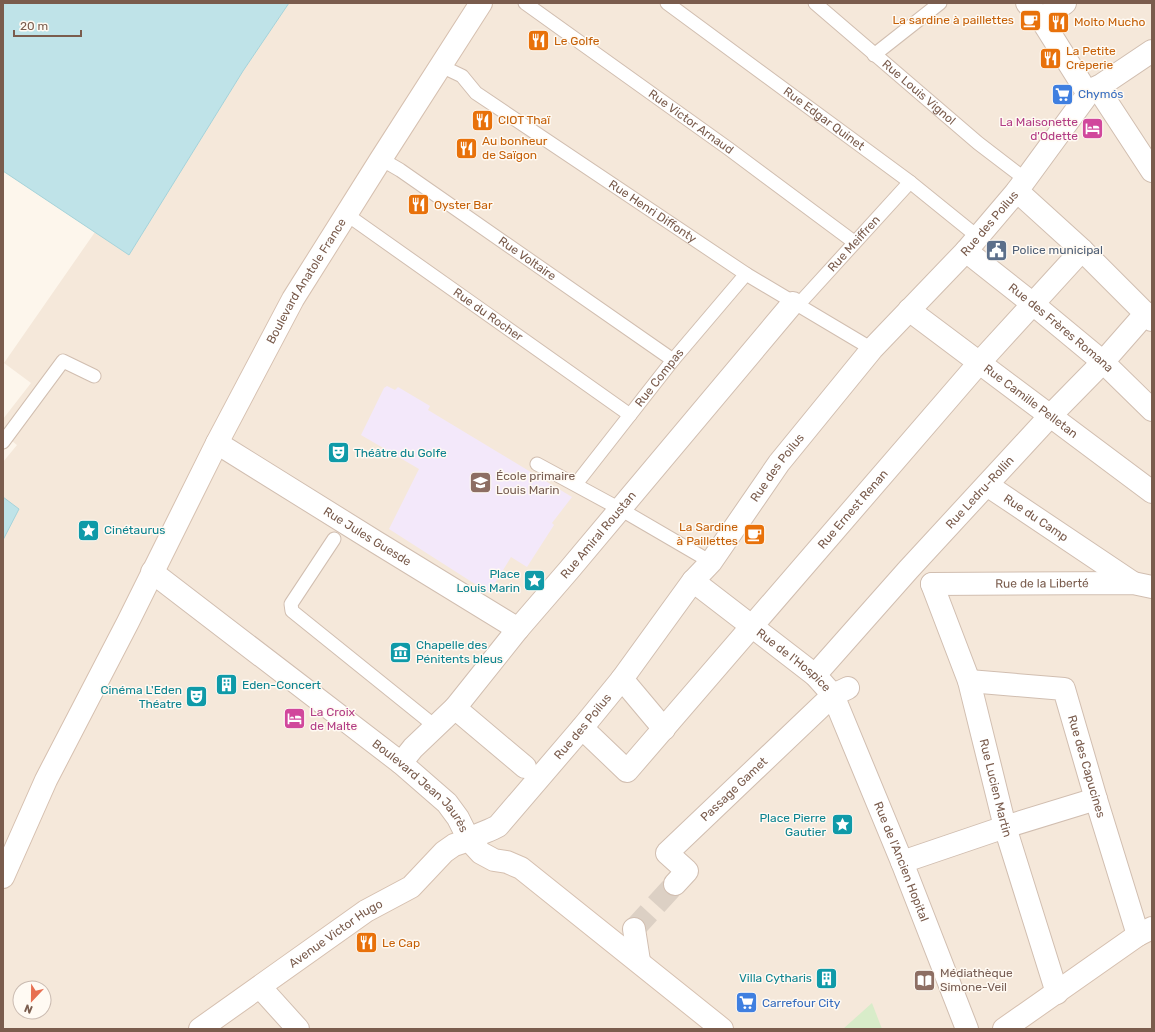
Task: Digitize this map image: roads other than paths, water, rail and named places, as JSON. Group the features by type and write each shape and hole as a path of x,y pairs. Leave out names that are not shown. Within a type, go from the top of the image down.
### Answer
{"street":[{"name":"Boulevard Anatole France","path":"3,877 46,780 293,299 380,159 481,3"},
{"path":"1065,3 1034,11 1152,171"},
{"path":"1092,91 1151,55"},
{"name":"Rue des Poilus","path":"469,840 477,834 498,826 582,728 622,679 693,582 711,562 779,463 872,349 972,244 1021,185 1092,91"},
{"path":"1021,185 1082,250 1149,316"},
{"name":"Rue des Frères Romana","path":"972,244 1033,304 1103,362 1152,410"},
{"name":"Rue Ernest Renan","path":"582,728 627,771 979,363 1082,250"},
{"name":"Rue Amiral Roustan","path":"401,763 413,748 455,708 518,629 795,304"},
{"name":"Rue Camille Pelletan","path":"909,310 1152,492"},
{"name":"Rue Ledru-Rollin","path":"815,675 908,570 1051,415 1149,316"},
{"name":"Rue Jules Guesde","path":"218,443 518,629"},
{"name":"Rue du Camp","path":"987,485 1085,551 1142,585"},
{"path":"908,570 932,584"},
{"name":"Boulevard Jean Jaurès","path":"152,572 401,763 447,803 458,818 469,840 481,853 494,860 507,862 521,868 722,1029"},
{"name":"Rue de l'Hospice","path":"693,582 815,675 841,691"},
{"name":"Rue de la Liberté","path":"932,584 1142,585"},
{"name":"Rue Lucien Martin","path":"932,584 969,681 1005,827 1057,993"},
{"path":"622,679 664,729"},
{"name":"Rue des Capucines","path":"969,681 1064,689 1096,799 1148,930"},
{"name":"Rue de l'Ancien Hopital","path":"841,691 902,862 967,1029"},
{"name":"Passage Gamet","path":"675,884 687,871 667,853 841,691"},
{"path":"455,708 525,767"},
{"path":"902,862 1005,827 1096,799"},
{"name":"Avenue Victor Hugo","path":"200,1029 366,911 411,887 444,852 454,845 469,840"},
{"path":"634,929 639,961"},
{"path":"1004,1029 1148,930"},
{"path":"260,987 298,1029"}],"lane":[{"name":"Rue Victor Arnaud","path":"525,3 730,150 854,242"},
{"name":"Rue Edgar Quinet","path":"667,3 910,182 972,244"},
{"name":"Rue Louis Vignol","path":"815,3 978,143 1021,185"},
{"path":"874,55 940,3"},
{"name":"Rue Henri Diffonty","path":"441,66 462,76 476,93 746,274 872,349"},
{"name":"Rue Voltaire","path":"380,159 400,170 673,360"},
{"name":"Rue Meiffren","path":"795,304 910,182"},
{"name":"Rue du Rocher","path":"346,214 630,415"},
{"name":"Rue Compas","path":"576,484 673,360 746,274"},
{"path":"3,442 63,361 94,376"},
{"path":"537,464 576,484 711,562"},
{"path":"334,538 291,604 292,611 436,727"}],"water":[{"path":"3,3 289,3 243,71 129,255 3,171"},
{"path":"3,497 19,509 3,540"}],"tunnel":[{"path":"634,929 675,884"}],"place":[{"name":"La sardine à paillettes","path":"1030,20"},
{"name":"Molto Mucho","path":"1058,22"},
{"name":"Le Golfe","path":"539,41"},
{"name":"La Petite Crêperie","path":"1050,58"},
{"name":"Chymós","path":"1063,94"},
{"name":"CIOT Thaï","path":"482,120"},
{"name":"La Maisonette d'Odette","path":"1093,129"},
{"name":"Au bonheur de Saïgon","path":"466,148"},
{"name":"Oyster Bar","path":"419,205"},
{"name":"Police municipal","path":"996,250"},
{"name":"Théâtre du Golfe","path":"339,453"},
{"name":"École primaire Louis Marin","path":"480,483"},
{"name":"Cinétaurus","path":"89,530"},
{"name":"La Sardine à Paillettes","path":"754,534"},
{"name":"Place Louis Marin","path":"535,581"},
{"name":"Chapelle des Pénitents bleus","path":"400,652"},
{"name":"Eden-Concert","path":"227,685"},
{"name":"Cinéma L'Eden Théatre","path":"197,697"},
{"name":"La Croix de Malte","path":"294,719"},
{"name":"Place Pierre Gautier","path":"842,825"},
{"name":"Le Cap","path":"367,943"},
{"name":"Villa Cytharis","path":"827,978"},
{"name":"Médiathèque Simone-Veil","path":"925,980"},
{"name":"Carrefour City","path":"746,1003"}]}
